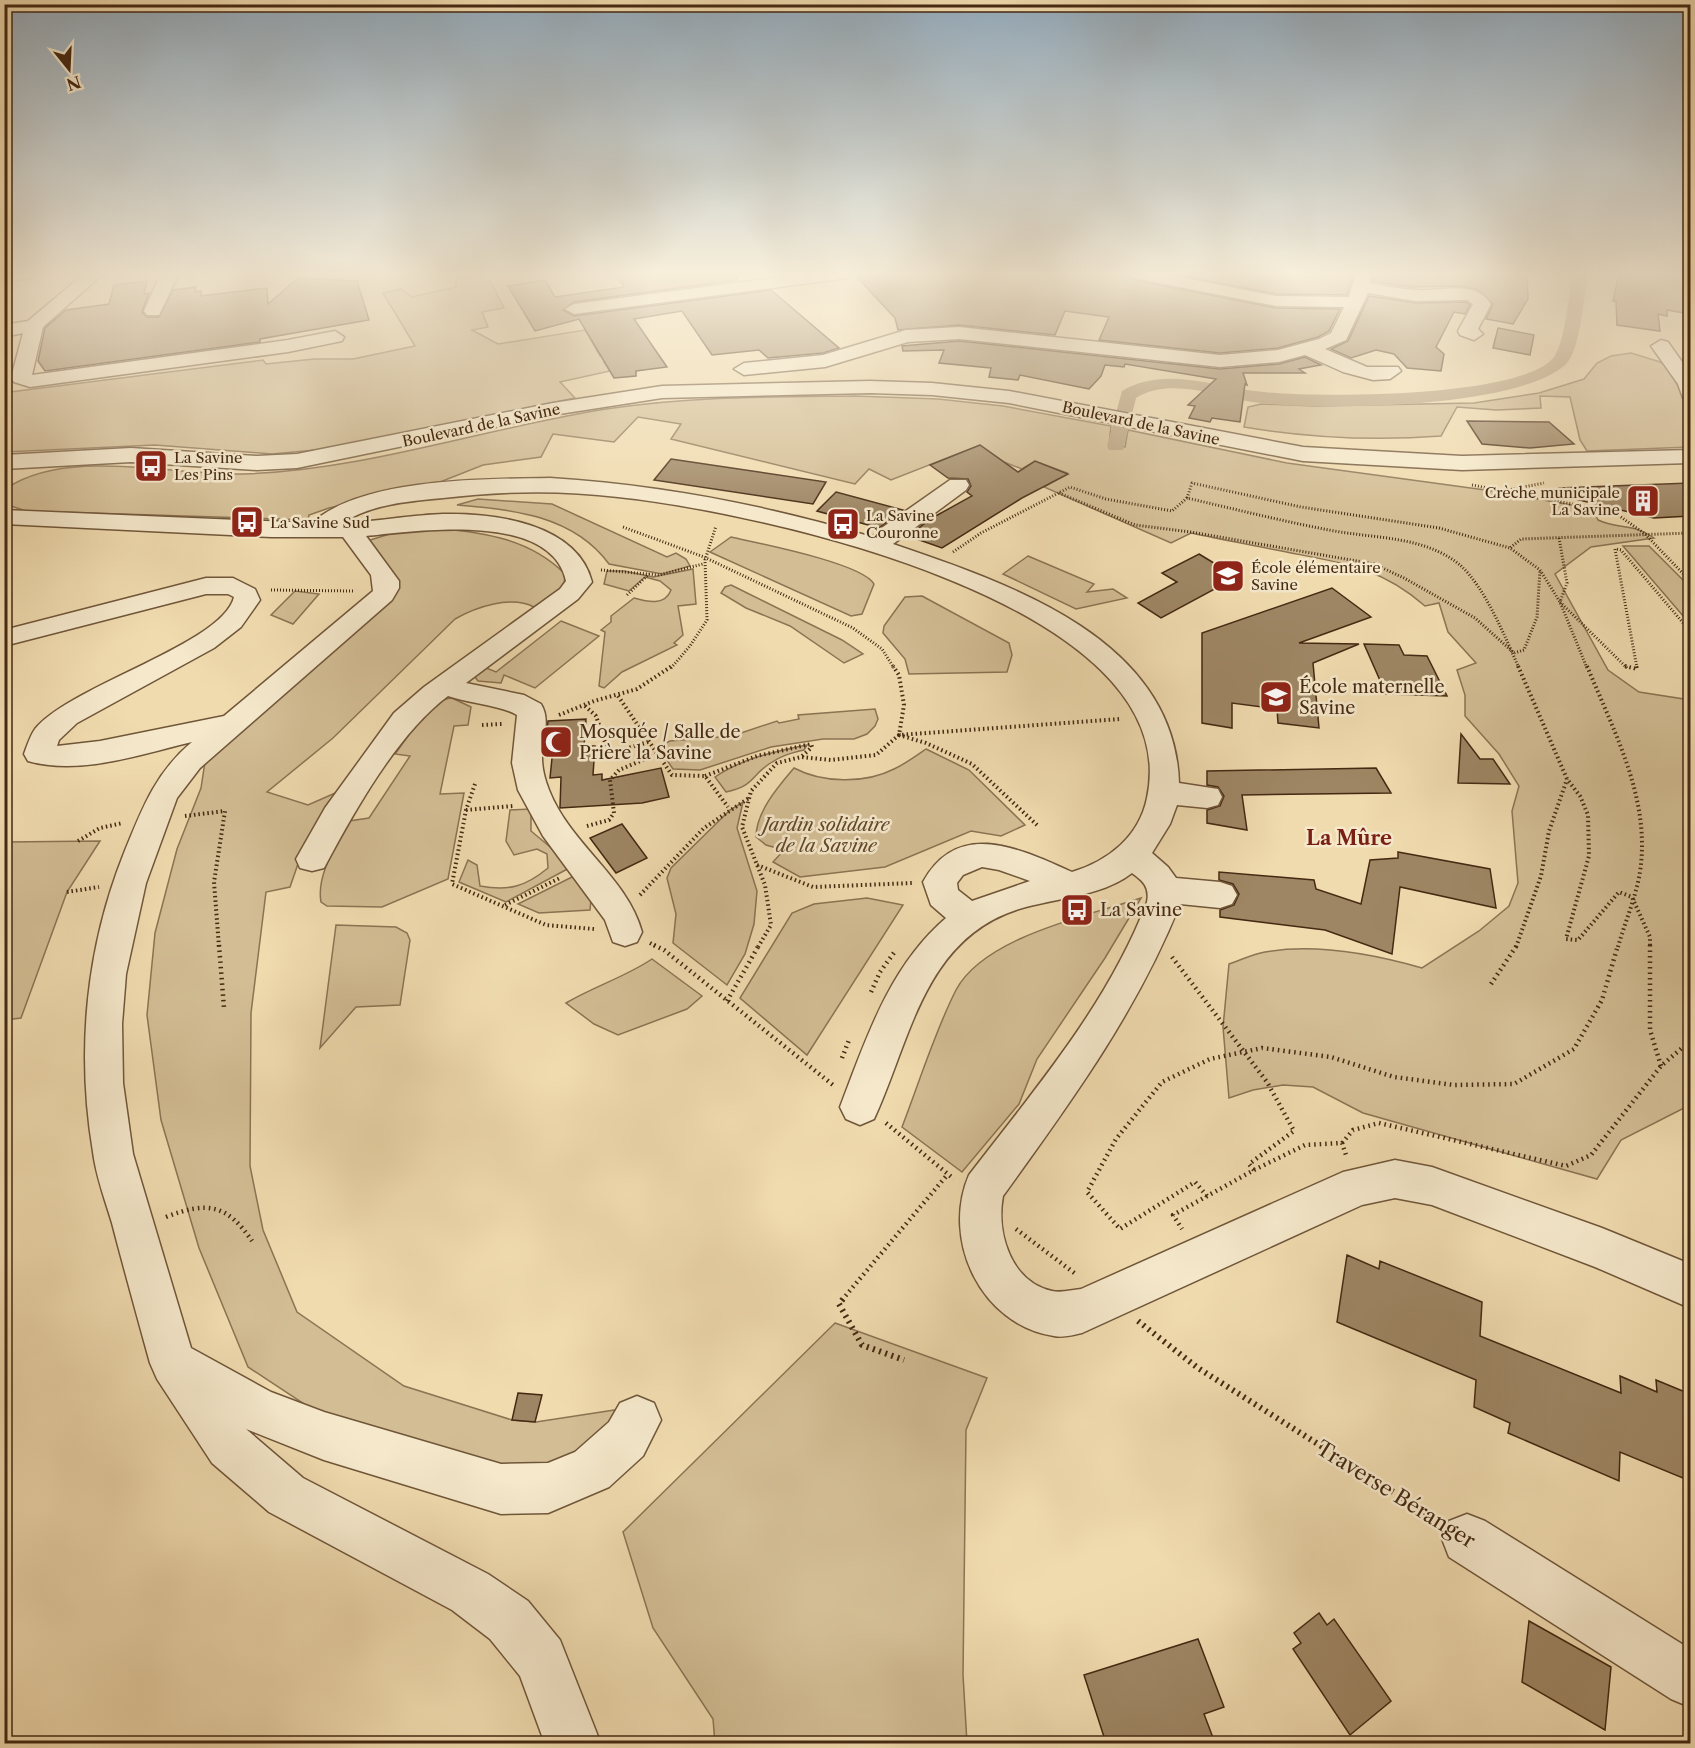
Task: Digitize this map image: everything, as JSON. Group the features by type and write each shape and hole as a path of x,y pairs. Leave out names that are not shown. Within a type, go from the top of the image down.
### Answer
{"street":[{"path":"27,355 21,378 30,381 225,355"},
{"path":"731,388 731,381 739,370 825,361 844,355"},
{"path":"1143,355 1220,361 1254,360 1281,355"},
{"path":"1321,355 1368,375 1387,375 1390,371"},
{"path":"1667,355 1688,384 1690,394"},
{"name":"Boulevard de la Savine","path":"4,462 161,456 257,463 297,461 614,399 662,392 731,388 870,387 964,392 1073,408 1211,438 1303,454 1462,464 1690,457"},
{"path":"1211,438 1218,431 1242,430 1352,442 1518,449"},
{"name":"Boulevard de la Savine","path":"4,480 34,468 95,457"},
{"path":"878,545 891,532 958,485"},
{"path":"335,530 336,517 394,498 495,486 632,492 726,506 802,522 878,545 974,581 1036,611 1108,662 1138,695 1151,717 1164,759 1164,793 1159,813 1149,835 1134,857 1104,875 999,903 969,918 939,945 903,994 860,1107"},
{"path":"4,517 335,530 432,521 493,524 540,538 558,549 578,572 579,582 569,594 445,685 404,720 336,816 312,859"},
{"path":"335,530 358,544 386,579 387,588 374,603 189,761 174,778 151,820 116,929 108,974 104,1024 104,1083 113,1154 173,1363 229,1446 286,1495 470,1592 509,1620 540,1659 573,1743"},
{"path":"4,638 206,586 233,586 246,594 244,608 234,619 202,643 154,672 87,703 44,737 39,747 39,754 45,757 87,753 233,723"},
{"path":"445,685 485,698 506,698 522,703 531,711 533,722 527,758 528,772 548,820 585,866 622,922"},
{"path":"1164,793 1207,797"},
{"path":"969,918 943,896 940,882 952,864 971,856 997,856 1068,884"},
{"path":"1134,857 1158,878 1165,890 1164,899 1152,930 1127,982 1080,1059 984,1189 980,1202 980,1239 1000,1282 1025,1304 1055,1314 1082,1311 1093,1286 1200,1258 1358,1186 1395,1179 1432,1186 1602,1249 1690,1286"},
{"path":"1165,890 1220,895"},
{"path":"173,1363 257,1410 276,1418 324,1436 501,1490 548,1488 592,1470 626,1439 638,1420"},
{"name":"Traverse Béranger","path":"1467,1539 1690,1680"}],"path":[{"path":"953,552 981,533 1070,487 1106,499 1172,511 1187,498 1192,483 1301,507 1438,528 1510,548 1540,570 1560,602 1627,762 1642,814 1640,872 1602,1000 1574,1049 1514,1084 1454,1085 1394,1077 1331,1057 1262,1047 1210,1059 1162,1082 1116,1139 1087,1192 1120,1229 1195,1182 1208,1196"},
{"path":"1469,485 1614,513 1645,534 1690,581"},
{"path":"1504,491 1532,487"},
{"path":"1059,493 1135,525 1191,532 1364,562 1402,574 1431,594 1467,613 1488,628 1501,646 1514,653 1524,650 1537,617 1540,570"},
{"path":"1187,498 1329,530 1364,537 1386,537 1431,548 1461,566 1479,590 1514,653 1567,779 1579,791 1590,819 1591,855 1566,939 1578,940 1619,892 1632,897 1650,937 1650,1030 1661,1066"},
{"path":"533,722 618,696 645,686 667,674 707,620 702,582 704,557 726,506"},
{"path":"623,527 704,557 853,628 882,649 898,675 903,705 899,735"},
{"path":"1510,548 1521,539 1690,533"},
{"path":"1559,538 1567,583 1560,602"},
{"path":"1560,602 1627,668 1636,669 1615,549 1621,550 1690,631"},
{"path":"578,572 622,568 649,574 668,574 703,564"},
{"path":"627,595 649,574"},
{"path":"246,594 273,590 352,590 356,597 374,603"},
{"path":"618,696 672,775 705,776 734,762 774,749 811,744 812,747 801,757"},
{"path":"585,706 596,716 609,754 648,742"},
{"path":"728,1001 771,925 765,885 742,826 751,790 777,763 801,757 831,760 876,756 899,735 1122,719 1117,708"},
{"path":"899,735 926,743 972,764 1037,825"},
{"path":"559,833 609,820 614,813 610,780 619,770 657,753"},
{"path":"705,776 728,807"},
{"path":"1491,984 1514,953 1541,876 1550,831 1567,779"},
{"path":"475,784 466,810 452,884 546,925 622,922 664,950 802,1060"},
{"path":"622,922 632,904 675,857 728,807 749,798"},
{"path":"466,810 512,807"},
{"path":"78,841 100,828 225,811 214,882 224,1008"},
{"path":"757,865 813,888 940,882"},
{"path":"504,905 585,866"},
{"path":"1152,930 1267,1082 1294,1131 1249,1164 1254,1170"},
{"path":"1200,1258 1173,1215 1254,1170 1305,1145 1342,1143 1353,1130 1379,1123 1566,1166 1592,1155 1661,1066 1690,1041"},
{"path":"892,1127 948,1174 899,1236 839,1304 862,1345 904,1360"},
{"path":"1342,1143 1358,1186"},
{"path":"135,1232 180,1210 213,1209 234,1216 252,1241"},
{"name":"Traverse Béranger","path":"1046,1252 1198,1368 1467,1539"}],"green space":[{"path":"374,355 634,355 604,362 610,371 560,382 575,398 326,449 272,454 155,445 5,452 4,396 10,392 263,360 266,364 314,359 353,359"},
{"path":"1636,355 1660,362 1668,368 1690,408 1690,447 1587,451 1580,440 1570,397 1540,396 1541,408 1496,410 1457,407 1441,436 1342,438 1244,427 1248,407 1261,404 1315,406 1474,403 1539,393 1584,379 1597,363 1611,356"},
{"path":"855,396 938,399 1003,406 1111,426 1109,445 1125,447 1128,430 1287,463 1500,492 1593,509 1598,520 1640,530 1654,538 1591,547 1555,574 1608,670 1639,692 1690,700 1690,777 1685,781 1690,791 1690,1105 1621,1140 1597,1179 1363,1113 1313,1087 1283,1085 1253,1090 1229,1098 1223,1027 1229,964 1265,952 1324,949 1364,954 1422,968 1479,931 1509,906 1518,883 1512,811 1519,786 1499,754 1465,716 1465,695 1457,670 1476,663 1448,632 1439,603 1425,606 1393,583 1362,569 1328,560 1191,533 1171,543 1044,487 1067,473 1035,461 1022,469 1004,462 980,445 891,480 869,469 855,484 671,439 681,424 638,417 614,442 553,434 541,457 483,465 430,486 329,508 309,515 308,520 26,511 5,504 7,488 32,476 60,469 122,466 244,474 290,471 381,457 606,409 730,398"},
{"path":"478,499 552,504 667,557 676,553 686,559 690,566 662,574 609,564 595,548 560,525 520,513 457,505"},
{"path":"438,528 473,532 522,545 551,562 565,574 564,586 534,607 515,602 504,602 473,610 455,619 333,738 267,792 308,805 340,791 300,858 290,887 266,892 251,1013 250,1166 263,1230 297,1312 404,1386 512,1420 536,1422 621,1409 601,1446 505,1478 348,1433 248,1367 199,1248 161,1120 147,1015 155,933 177,849 201,788 205,762 391,599 367,541 396,532"},
{"path":"731,537 830,561 865,576 874,584 862,614 851,616 710,552"},
{"path":"1623,546 1649,546 1690,587 1690,624"},
{"path":"1028,556 1094,584 1087,592 1113,589 1127,598 1076,609 1003,574"},
{"path":"693,569 696,604 678,606 683,635 674,643 677,645 622,672 604,688 599,686 605,632 601,630 611,622 611,616 634,598 656,602 665,599 671,590 660,581 645,577 629,591 604,584 607,571 624,571 653,577"},
{"path":"731,585 842,640 863,654 844,663 790,626 746,608 721,593 725,587"},
{"path":"295,591 319,594 293,624 271,615"},
{"path":"922,596 1009,643 1012,655 1007,672 909,674 905,659 883,633 884,626 905,597"},
{"path":"561,621 599,636 535,688 504,675 501,683 478,681 475,677 477,671 484,667 496,672"},
{"path":"452,698 471,707 468,725 454,726 440,794 464,793 448,879 382,907 327,906 321,902 320,892 324,871 349,821 369,818 410,756 395,754 413,729 436,704"},
{"path":"875,709 878,719 875,726 867,734 854,739 823,739 771,747 700,770 673,769 658,747 670,741 732,736 777,721 779,723 799,719 798,715"},
{"path":"807,745 804,750 773,761 742,787 726,792 715,777 748,760"},
{"name":"Jardin solidaire de la Savine","path":"926,749 969,770 1025,825 1001,836 971,831 885,867 800,877 773,862 784,850 766,845 756,837 764,809 794,768 817,777 857,779 883,774"},
{"path":"743,802 737,828 757,891 754,924 745,954 727,985 673,943 676,914 667,878 671,868 730,810"},
{"path":"531,809 531,831 573,866 506,902 459,882 468,860 477,865 480,886 500,888 516,886 532,880 548,868 547,854 537,849 514,855 506,841 510,810"},
{"path":"100,841 67,892 21,1018 5,1020 5,842"},
{"path":"580,873 592,888 590,910 539,913 518,904"},
{"name":"Jardin solidaire de la Savine","path":"867,898 903,905 807,1055 740,998 792,913 814,904"},
{"path":"1141,898 1105,958 1037,1059 1019,1104 962,1172 902,1127 948,1006 956,990 970,972 989,956 1013,942 1066,921"},
{"path":"336,925 396,927 407,933 410,940 400,1005 356,1007 320,1048"},
{"path":"652,959 702,996 687,1009 618,1035 594,1024 566,1003 631,971"},
{"path":"835,1323 987,1378 966,1430 963,1675 967,1743 715,1743 713,1719 653,1628 623,1532"}],"building":[{"path":"39,355 167,355 45,371 38,361"},
{"path":"600,355 658,355 667,367 636,371 636,376 614,378"},
{"path":"764,355 806,355 768,358"},
{"path":"942,355 1086,355 1220,369 1279,364 1305,357 1321,365 1299,369 1305,373 1243,373 1247,385 1245,384 1240,422 1212,418 1210,422 1189,418 1195,406 1188,405 1216,379 1125,364 1124,367 1105,365 1101,376 1089,389 1020,375 1018,380 989,377 991,368 939,363"},
{"path":"1343,355 1362,355 1351,358"},
{"path":"1395,355 1444,355 1441,371 1407,368"},
{"path":"1467,421 1549,422 1574,444 1530,448 1482,444"},
{"path":"980,445 1018,472 1035,461 1068,474 1022,498 942,548 908,536 932,518 972,496 967,492 971,486 968,479 948,478 930,465"},
{"path":"671,459 826,482 813,504 654,480"},
{"name":"Crèche municipale La Savine","path":"1690,483 1690,516 1654,518 1558,495 1559,488"},
{"path":"836,492 903,510 879,528 817,511"},
{"path":"1199,554 1237,577 1161,618 1138,603 1177,582 1162,573"},
{"path":"1332,588 1371,617 1299,643 1359,644 1313,663 1319,728 1278,723 1277,709 1232,703 1232,728 1202,723 1202,633"},
{"path":"1364,644 1399,645 1404,655 1427,656 1447,696 1386,694"},
{"path":"586,719 584,746 595,746 593,775 602,774 602,780 661,768 669,797 642,803 560,808 561,777 550,778 553,748 545,748 548,721"},
{"path":"1461,734 1480,759 1493,759 1510,784 1458,783"},
{"path":"1376,768 1391,793 1242,795 1247,830 1207,823 1207,810 1220,806 1224,796 1218,787 1207,785 1207,771"},
{"path":"622,824 647,858 616,873 590,838"},
{"path":"1398,852 1490,869 1496,908 1400,887 1392,954 1325,930 1220,917 1220,910 1234,905 1239,894 1233,884 1219,880 1219,872 1314,880 1316,889 1361,904 1370,860 1398,858"},
{"path":"1347,1255 1379,1269 1380,1261 1482,1302 1480,1336 1621,1393 1620,1376 1657,1392 1656,1380 1690,1394 1690,1481 1620,1452 1619,1481 1508,1433 1510,1423 1474,1407 1476,1380 1337,1322"},
{"path":"518,1393 542,1395 535,1422 512,1420"},
{"path":"1319,1613 1327,1625 1334,1619 1391,1701 1350,1735 1293,1649 1301,1643 1294,1633"},
{"path":"1529,1621 1611,1667 1605,1730 1522,1682"},
{"path":"1198,1639 1224,1707 1204,1714 1215,1743 1106,1743 1084,1675"}],"waterway":[{"path":"1116,446 1128,395 1140,388 1156,384 1195,386 1266,398 1331,400 1421,397 1508,385 1540,375 1560,361 1563,355"}],"place":[{"name":"La Savine Les Pins","path":"151,466"},
{"name":"Crèche municipale La Savine","path":"1643,501"},
{"name":"La Savine Sud","path":"247,522"},
{"name":"La Savine Couronne","path":"843,524"},
{"name":"École élémentaire Savine","path":"1228,576"},
{"name":"École maternelle Savine","path":"1276,697"},
{"name":"Mosquée / Salle de Prière la Savine","path":"556,742"},
{"name":"La Savine","path":"1077,910"}],"district":[{"name":"La Mûre","path":"1349,838"}]}
